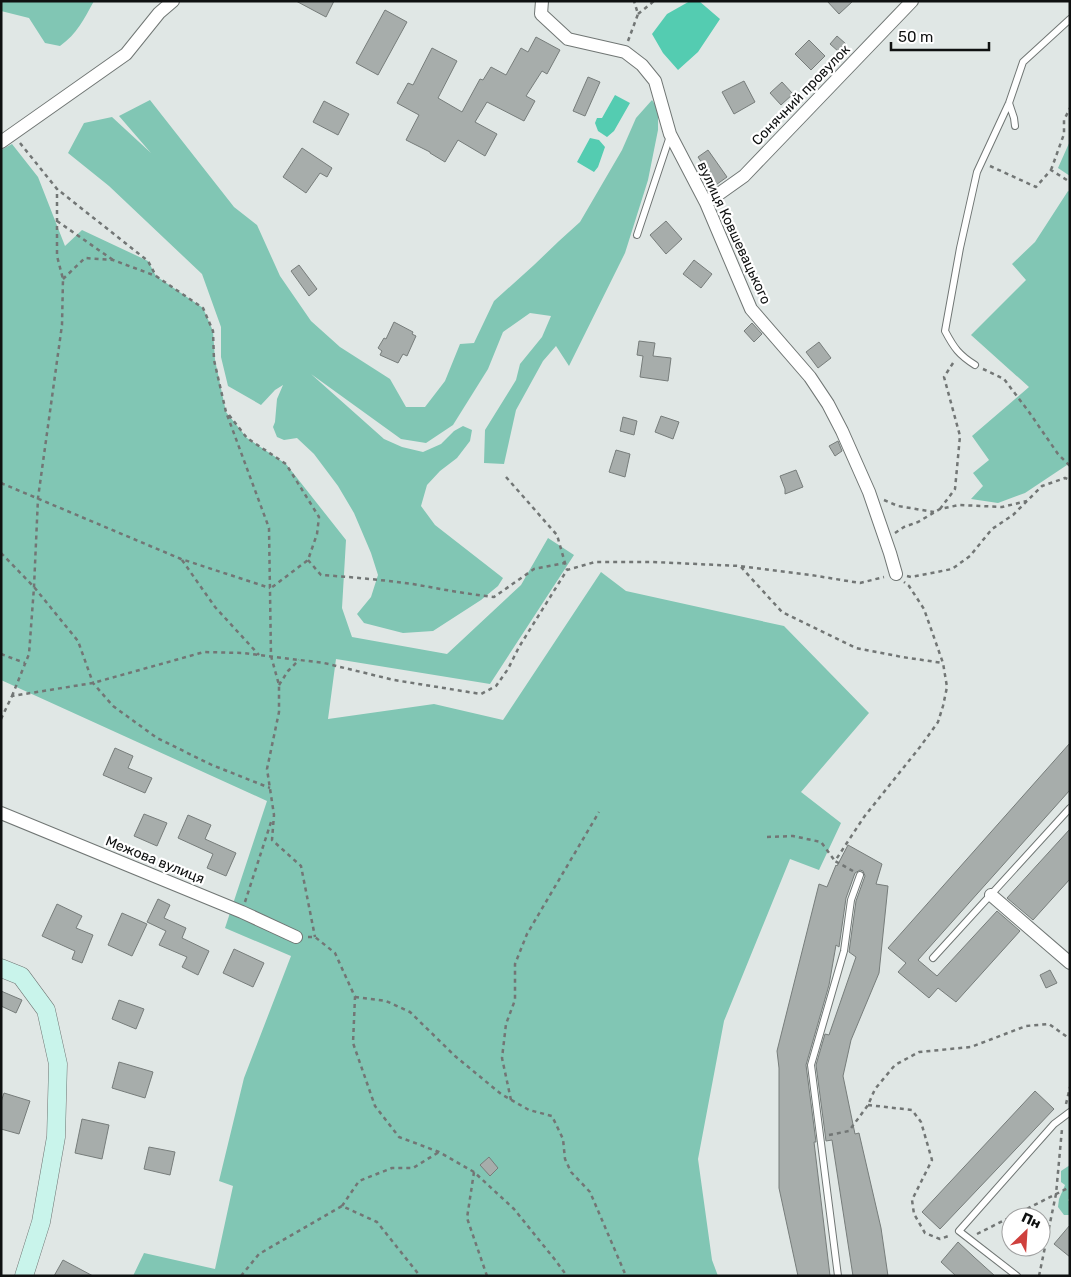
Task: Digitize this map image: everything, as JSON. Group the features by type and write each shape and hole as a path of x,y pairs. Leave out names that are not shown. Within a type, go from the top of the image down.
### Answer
{"street":[{"path":"152,1 159,13"},
{"path":"1,142 126,54 159,13 173,1"},
{"name":"вулиця Ковшевацького","path":"542,1 541,14 568,39 625,52 642,65 654,81 670,134 706,203 751,309 810,377 828,404 842,432 869,492 896,574"},
{"name":"Сонячний провулок","path":"706,203 744,176 912,1"},
{"name":"Межова вулиця","path":"1,814 242,912 296,937"},
{"path":"991,895 1070,962"},
{"path":"1,968 21,976 46,1010 58,1064 56,1137 41,1222 24,1276"}],"lane":[{"path":"975,365 956,351 945,331 960,248 977,172 1009,103 1023,62 1070,19"},
{"path":"1009,103 1016,126"},
{"path":"637,235 670,134"},
{"path":"933,958 1070,808"},
{"path":"838,1276 811,1065 844,950 851,900 860,875"},
{"path":"1017,1276 960,1231 1054,1124 1070,1112"}],"path":[{"path":"634,1 638,14"},
{"path":"625,52 638,14 654,1"},
{"path":"981,162 1036,187 1051,170 1064,134 1064,120 1070,108"},
{"path":"13,134 57,189 148,261 156,276"},
{"path":"1051,170 1070,182"},
{"path":"1,719 29,654 38,498 62,325 63,279 56,256 57,189"},
{"path":"57,221 113,260 156,276 203,308 213,332 214,360 226,412 269,528 271,656 279,685 278,712 267,769 274,815 272,840 301,866 315,937 335,953 355,997 353,1043 375,1106 398,1137 440,1152 474,1172 514,1209 566,1276"},
{"path":"63,279 86,258 113,260"},
{"path":"940,509 955,489 960,436 944,377 955,359 956,351"},
{"path":"975,365 1004,379 1058,454 1070,466"},
{"path":"226,412 247,438 286,464 319,517 317,534 308,560 270,588"},
{"path":"506,477 557,535 567,570"},
{"path":"12,696 93,682 204,652 243,653 324,663 394,680 482,694 496,686 508,669 519,647 567,570 595,562 653,562 740,566 860,583 896,574 911,577 952,569 970,556 992,529 1013,515 1042,486 1065,478 1070,480"},
{"path":"1,484 181,559 270,588"},
{"path":"869,492 898,506 935,512"},
{"path":"885,539 940,509 959,505 1002,507 1028,501"},
{"path":"1,553 34,587 78,641 93,682 113,706 157,738 212,765 270,788"},
{"path":"181,559 215,607 259,655"},
{"path":"308,560 321,575 414,584 494,597 534,569 565,563"},
{"path":"740,566 782,612 856,648 942,662"},
{"path":"836,861 864,817 938,722 947,687 942,662 924,609 908,586 896,574"},
{"path":"1,654 25,663"},
{"path":"279,685 288,671 299,660"},
{"path":"512,1100 502,1058 506,1024 515,1000 515,964 527,934 599,812"},
{"path":"242,912 274,815"},
{"path":"768,837 793,836 821,842 836,861 860,875"},
{"path":"355,997 386,1001 410,1012 455,1056 501,1094 529,1110 552,1116 563,1140 565,1158 571,1172 590,1192 626,1276"},
{"path":"820,1137 849,1131 868,1105 875,1089 894,1065 919,1052 971,1047 1026,1026 1049,1024 1070,1039"},
{"path":"868,1105 912,1110 921,1122 932,1160 912,1200 914,1214 925,1233 940,1239 960,1231"},
{"path":"1039,1276 1056,1194 1063,1117"},
{"path":"241,1276 259,1254 342,1206 359,1180 392,1168 412,1168 440,1152"},
{"path":"474,1172 467,1218 487,1276"},
{"path":"969,1238 1070,1187"},
{"path":"342,1206 377,1222 420,1276"}],"shaded area":[{"path":"1,1 94,1 76,31 60,46 45,43 29,18 1,11"},
{"path":"690,1 699,1 720,19 698,52 678,70 663,53 652,34 667,14"},
{"path":"615,95 630,103 614,131 607,137 598,131 595,123 597,118 602,118"},
{"path":"150,100 234,207 257,225 280,276 311,321 340,347 390,379 406,407 425,407 445,381 460,344 474,343 494,301 580,222 622,150 636,118 652,100 658,109 658,130 648,180 625,253 569,366 556,346 543,361 516,410 504,464 484,463 485,430 516,380 520,364 542,337 551,316 530,313 503,332 488,369 453,425 426,443 401,439 311,374 384,439 402,447 423,452 441,444 454,431 463,426 472,430 470,441 457,458 440,471 427,485 421,506 435,525 503,578 498,586 481,600 433,631 403,633 364,623 357,614 371,597 378,575 371,553 354,513 338,486 314,454 297,438 284,440 277,437 273,427 277,399 283,385 275,390 261,405 228,386 221,357 221,327 202,274 109,186 68,153 84,123 112,117 151,153 119,116"},
{"path":"590,138 599,140 605,147 598,167 594,172 577,162"},
{"path":"1070,141 1070,176 1058,168"},
{"path":"12,144 38,177 65,246 82,230 148,261 156,276 203,308 213,331 215,360 226,412 247,438 286,464 346,540 342,608 352,637 447,654 521,585 548,538 574,555 490,684 336,659 328,719 434,704 503,720 601,572 626,591 784,626 869,713 801,792 841,823 819,870 790,859 724,1021 698,1159 712,1260 718,1276 133,1276 144,1253 215,1269 233,1186 219,1181 244,1078 291,956 225,928 267,801 1,680 1,150"},
{"path":"1068,191 1070,192 1070,463 1025,493 998,503 971,499 983,486 973,473 989,460 972,436 1029,387 971,335 1026,280 1012,264 1035,242"},
{"path":"1070,1165 1070,1198 1068,1200 1070,1202 1070,1215 1064,1215 1058,1207 1065,1185 1061,1182 1061,1171"}],"building":[{"path":"296,1 334,1 326,17"},
{"path":"827,1 853,1 839,14"},
{"path":"385,10 407,22 378,75 356,63"},
{"path":"837,36 846,44 839,52 830,44"},
{"path":"536,37 560,50 547,74 542,71 526,96 535,101 524,121 487,102 475,122 497,134 485,156 458,140 445,162 406,140 419,115 397,103 408,83 413,85 432,48 457,61 438,98 462,112 480,79 483,80 491,67 506,75 521,48 528,52"},
{"path":"809,40 825,56 811,70 795,54"},
{"path":"588,77 600,82 585,116 573,111"},
{"path":"744,81 755,102 734,114 722,92"},
{"path":"782,82 793,94 781,105 770,93"},
{"path":"324,101 349,114 338,135 313,122"},
{"path":"302,148 332,168 327,177 320,173 306,193 283,177"},
{"path":"708,150 727,177 713,187 705,176 709,174 698,157"},
{"path":"666,221 682,239 666,254 650,235"},
{"path":"694,260 712,274 701,288 683,274"},
{"path":"299,265 317,289 309,296 291,271"},
{"path":"394,322 413,332 412,334 416,336 407,356 403,354 398,363 380,355 382,351 378,348 384,338 386,339"},
{"path":"752,323 762,334 754,342 744,331"},
{"path":"639,341 655,343 653,356 671,358 668,381 640,377 643,356 637,355"},
{"path":"819,342 831,358 818,368 806,352"},
{"path":"661,416 679,422 673,439 655,432"},
{"path":"623,417 637,421 634,435 620,431"},
{"path":"838,441 842,451 835,456 829,446"},
{"path":"616,450 630,454 625,477 609,472"},
{"path":"796,470 803,487 785,494 780,476"},
{"path":"1070,743 1070,790 918,960 937,976 997,911 1020,931 956,1002 938,988 929,998 898,972 906,963 888,948"},
{"path":"115,748 133,756 128,768 152,778 145,793 103,775"},
{"path":"144,814 167,823 157,846 134,836"},
{"path":"188,815 211,825 205,839 236,853 226,876 207,868 213,854 178,838"},
{"path":"1070,829 1070,879 1033,920 1007,898"},
{"path":"848,845 882,864 876,884 888,886 879,973 851,1040 843,1076 855,1134 859,1133 881,1228 888,1276 853,1276 832,1140 826,1141 816,1065 825,1034 829,1035 856,957 849,952 856,901 865,876 863,871 860,870 855,873 846,898 839,947 836,945 829,985 806,1065 830,1276 798,1276 779,1188 779,1068 777,1051 819,884 827,887 836,865"},
{"path":"158,899 170,905 164,918 186,928 182,938 209,951 198,975 182,967 187,957 159,945 166,931 147,922"},
{"path":"57,904 82,916 76,928 93,935 82,963 72,959 75,951 42,936"},
{"path":"122,913 147,924 132,956 108,945"},
{"path":"234,949 264,963 253,987 223,973"},
{"path":"1050,970 1057,983 1046,988 1040,975"},
{"path":"1,991 22,1000 16,1013 1,1006"},
{"path":"119,1000 144,1009 136,1029 112,1019"},
{"path":"119,1062 153,1072 145,1098 112,1088"},
{"path":"1035,1091 1054,1109 940,1229 922,1212"},
{"path":"4,1093 30,1101 19,1134 1,1129 1,1102"},
{"path":"82,1119 109,1125 102,1159 75,1153"},
{"path":"149,1147 175,1152 170,1175 144,1169"},
{"path":"489,1157 498,1168 490,1176 480,1165"},
{"path":"1070,1225 1070,1257 1054,1244"},
{"path":"958,1242 995,1276 956,1276 941,1262"},
{"path":"63,1260 93,1276 54,1276"}]}
